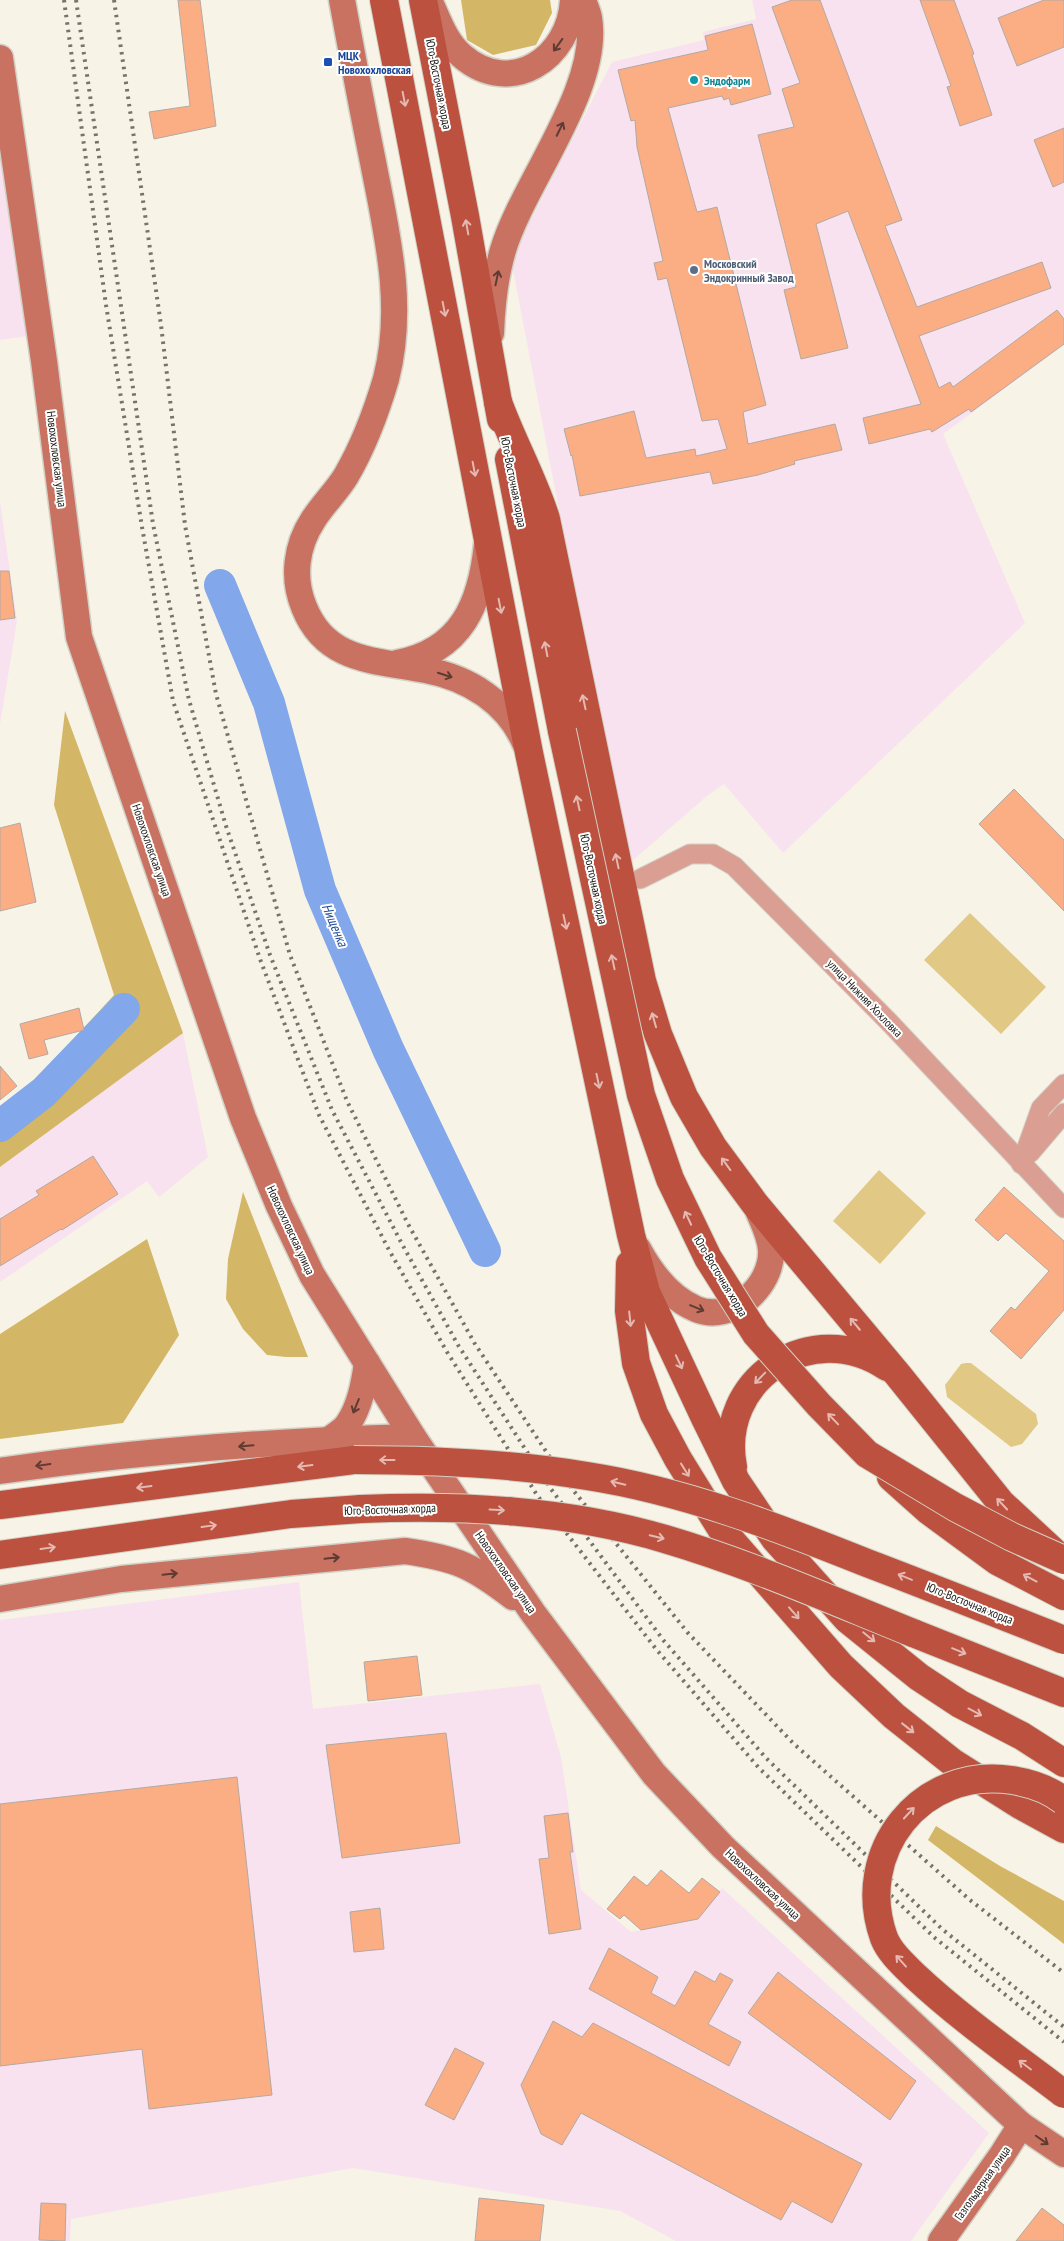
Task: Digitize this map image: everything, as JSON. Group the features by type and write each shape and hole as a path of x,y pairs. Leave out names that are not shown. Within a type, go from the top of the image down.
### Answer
{"main road":[{"path":"384,0 529,753 631,1235 646,1292 736,1481 775,1539 847,1619 919,1678 960,1704 1022,1736 1064,1763"},
{"name":"Юго-Восточная хорда","path":"423,0 562,731 641,1095 670,1179 708,1258 756,1334 819,1405 867,1454 929,1511 997,1561 1064,1596"},
{"path":"498,402 546,519 642,981 658,1034 684,1097 713,1147 755,1204 898,1375 1000,1503 1064,1560"},
{"path":"631,1235 629,1311 636,1363 654,1414 678,1459 722,1530 841,1666 894,1716 952,1762 1020,1805 1064,1829"},
{"path":"736,1481 730,1453 734,1424 740,1406 752,1387 767,1370 786,1358 805,1351 826,1348 852,1351 874,1358 898,1375"},
{"path":"867,1454 956,1507 1012,1537 1064,1560"},
{"name":"Юго-Восточная хорда","path":"0,1505 354,1460 420,1460 506,1466 588,1476 672,1495 756,1519 1064,1640"},
{"name":"Юго-Восточная хорда","path":"0,1555 291,1514 426,1506 517,1512 585,1521 655,1536 744,1564 1064,1693"},
{"path":"1022,1736 1064,1748"},
{"path":"1064,1801 1054,1792 1027,1782 999,1778 969,1780 942,1788 917,1805 898,1825 885,1851 878,1879 878,1910 885,1939 898,1960 935,1994 1064,2094"}],"street":[{"path":"342,0 388,238 395,287 394,336 386,378 368,434 345,478 305,532 300,548 297,579 299,595 305,610 323,636 349,654 380,663 429,670 478,690 508,713 518,728 529,753"},
{"path":"429,0 449,42 462,56 475,65 507,73 524,71 539,63 553,52 565,36 572,17 573,0"},
{"path":"491,361 492,315 496,281 503,250 518,214 577,93 585,69 589,44 589,18 583,0"},
{"name":"Новохохловская улица","path":"0,58 45,368 79,637 243,1118 279,1206 312,1275 413,1437 534,1613 654,1774 723,1847 1021,2125 1064,2154"},
{"path":"380,663 411,660 426,655 452,637 463,624 474,603 484,570 487,540"},
{"name":"улица Нижняя Хохловка","path":"640,879 690,854 713,854 734,866 890,1023 1064,1208"},
{"path":"1021,1164 1041,1108 1064,1084"},
{"path":"1021,1164 1064,1113"},
{"path":"631,1235 651,1272 685,1303 707,1312 724,1310 738,1305 753,1295 762,1282 768,1266 771,1252 768,1234 755,1204"},
{"path":"330,1439 347,1425 358,1406 365,1380 367,1363"},
{"path":"0,1471 86,1458 330,1439 413,1437"},
{"path":"0,1599 121,1579 405,1551 438,1556 462,1563 484,1574 534,1613"},
{"name":"Газгольдерная улица","path":"941,2241 1021,2125"}],"shaded area":[{"path":"461,0 550,0 552,13 536,45 493,55 467,40"},
{"path":"752,0 1064,0 1064,345 943,434 1025,623 783,853 724,784 708,795 631,862 558,505 511,259 612,62 704,40 703,32 756,19"},
{"path":"0,107 35,335 0,340"},
{"path":"0,502 17,621 0,724"},
{"path":"65,711 183,1033 0,1167 0,1110 38,1078 114,995 54,805"},
{"path":"970,913 1046,987 1001,1034 924,960"},
{"path":"183,1033 208,1157 159,1197 147,1181 0,1282 0,1167"},
{"path":"879,1170 926,1213 880,1264 833,1221"},
{"path":"243,1192 308,1357 267,1355 243,1329 226,1299 228,1259"},
{"path":"147,1239 179,1335 123,1423 0,1439 0,1334"},
{"path":"971,1363 1036,1414 1038,1424 1022,1444 1011,1447 947,1397 945,1385 961,1364"},
{"path":"299,1582 313,1709 540,1684 561,1757 581,1890 631,1932 698,1919 722,1888 989,2133 911,2241 676,2241 620,2211 353,2168 71,2219 70,2241 0,2241 0,1620"},
{"path":"936,1826 1000,1866 1064,1901 1064,1944 928,1840"}],"building":[{"path":"178,0 200,0 216,126 154,139 149,112 190,106"},
{"path":"792,0 820,0 902,220 885,226 917,307 1042,262 1051,288 919,336 939,388 950,382 953,387 1057,310 1064,319 1064,344 971,412 969,409 932,432 930,429 869,444 863,418 921,404 848,211 816,224 848,348 801,359 784,290 796,287 758,135 794,127 782,89 800,83 772,7"},
{"path":"920,0 954,0 974,54 972,55 992,115 960,126 947,87 951,86"},
{"path":"1044,0 1064,0 1064,47 1017,66 998,18"},
{"path":"752,24 771,94 731,105 729,98 724,100 722,96 668,108 697,212 717,207 766,405 743,412 748,444 835,424 842,450 794,461 795,464 758,475 713,484 710,472 580,496 572,455 564,429 634,411 646,458 695,449 696,456 727,449 718,419 702,421 667,278 658,280 654,263 663,261 637,147 635,120 631,121 618,70 708,50 705,36"},
{"path":"1064,128 1064,182 1053,187 1034,140"},
{"path":"0,571 9,571 15,618 0,620"},
{"path":"1014,789 1064,840 1064,911 979,824"},
{"path":"20,823 36,902 0,911 0,828"},
{"path":"79,1008 84,1030 44,1040 48,1054 29,1059 20,1024"},
{"path":"0,1066 17,1086 0,1100"},
{"path":"93,1156 118,1194 62,1230 0,1266 0,1219 39,1195 36,1191"},
{"path":"1004,1187 1064,1241 1064,1310 1021,1359 990,1331 1011,1307 1015,1310 1049,1271 1006,1233 998,1241 975,1220"},
{"path":"417,1656 422,1695 368,1701 364,1662"},
{"path":"446,1733 460,1843 342,1858 326,1745"},
{"path":"237,1777 272,2095 149,2109 142,2049 0,2066 0,1804"},
{"path":"568,1813 573,1852 570,1852 581,1929 549,1934 539,1859 549,1858 544,1816"},
{"path":"661,1870 689,1893 702,1878 720,1892 698,1919 641,1930 624,1915 620,1919 607,1909 634,1876 647,1886"},
{"path":"380,1908 384,1949 354,1952 350,1912"},
{"path":"609,1948 658,1977 651,1993 675,2006 695,1971 715,1982 720,1973 733,1980 708,2024 741,2042 729,2066 589,1989"},
{"path":"778,1972 916,2081 890,2120 748,2013"},
{"path":"553,2021 582,2037 593,2023 862,2164 832,2223 792,2201 781,2220 581,2113 562,2145 541,2134 521,2085"},
{"path":"455,2048 484,2063 454,2120 425,2105"},
{"path":"479,2198 544,2205 540,2241 475,2241"},
{"path":"41,2203 66,2204 65,2241 39,2240"},
{"path":"1042,2208 1064,2225 1064,2241 1016,2241"}],"waterway":[{"name":"Нищенка","path":"220,585 269,703 320,890 388,1049 485,1251"},
{"name":"Нищенка","path":"0,1126 44,1092 124,1009"}],"railway":[{"path":"64,0 106,305 142,527 173,701 260,959 319,1115 389,1250 447,1352 537,1495 656,1649 759,1768 935,1938 1064,2042"},
{"path":"76,0 153,524 189,700 226,826 270,955 332,1110 402,1244 458,1345 551,1489 664,1641 766,1758 942,1929 1064,2027"},
{"path":"114,0 161,325 185,525 216,694 290,955 347,1101 408,1224 475,1344 565,1480 688,1633 794,1744 970,1900 1064,1973"}],"place":[{"name":"МЦК Новохохловская","path":"328,62"},
{"name":"Эндофарм","path":"694,80"},
{"name":"Московский Эндокринный Завод","path":"694,270"}]}
